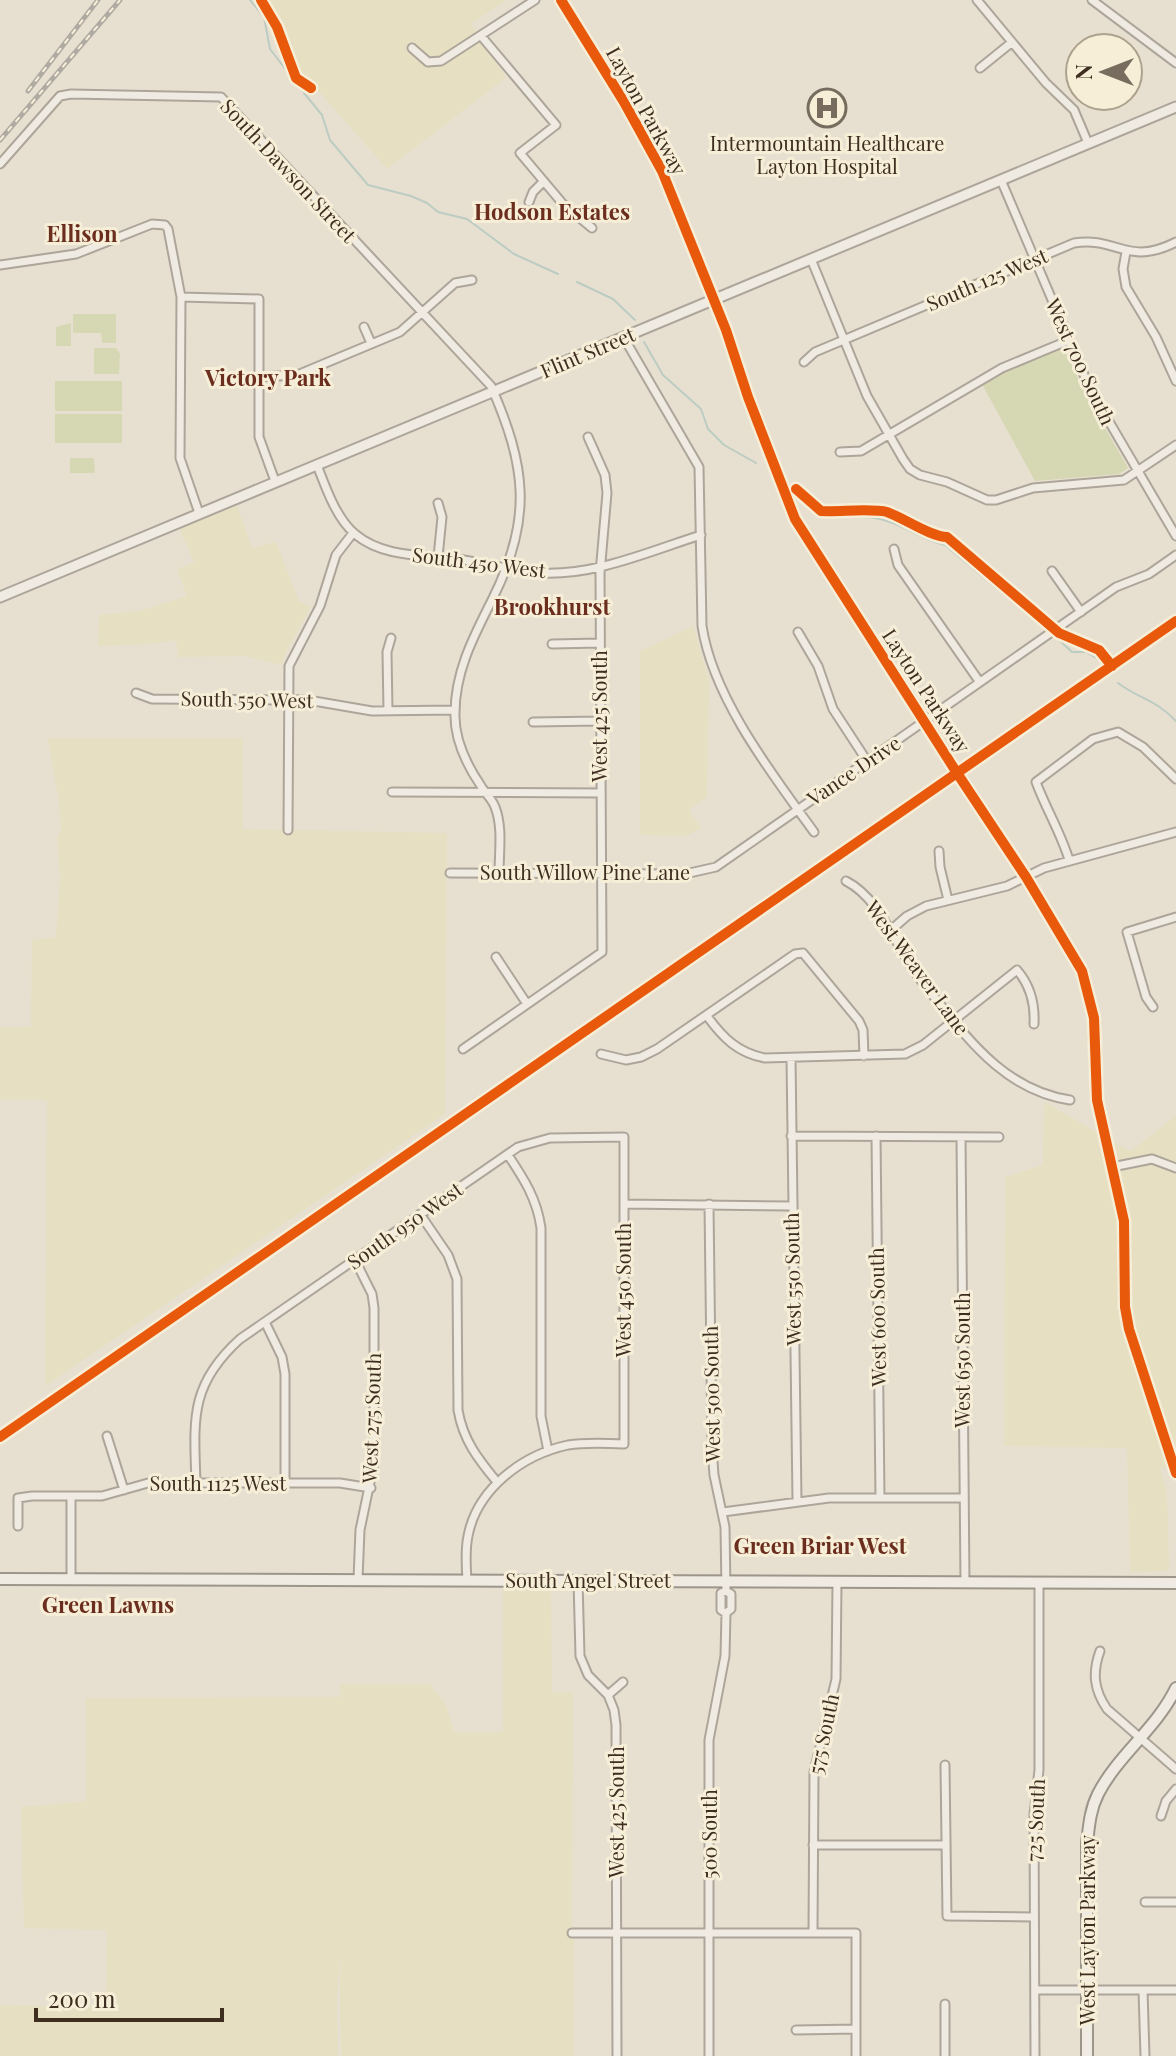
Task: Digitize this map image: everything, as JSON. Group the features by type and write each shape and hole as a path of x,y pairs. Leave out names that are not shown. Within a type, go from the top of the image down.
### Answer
{"main road":[{"name":"Layton Parkway","path":"561,0 662,171 795,519 1026,877 1082,971 1094,1018 1097,1100 1124,1221 1125,1307 1129,1329 1176,1473"},
{"name":"South Angel Street","path":"0,1579 578,1580 726,1587 837,1583 1176,1583"},
{"name":"West Layton Parkway","path":"1087,2056 1087,1843 1090,1817 1109,1776 1165,1709 1176,1688"}],"street":[{"path":"412,48 425,60 441,61 535,0"},
{"path":"977,0 1046,83 1074,110 1088,143"},
{"path":"1092,0 1176,63"},
{"path":"482,37 556,125 520,153 563,204 592,228"},
{"path":"980,68 1011,43"},
{"name":"South Dawson Street","path":"0,164 60,96 221,97 485,378 494,392 514,447 522,504 518,532 507,568 466,652 454,710"},
{"name":"Flint Street","path":"0,597 1176,107"},
{"name":"West 700 South","path":"1001,180 1090,389 1176,536"},
{"path":"529,202 533,192 543,182"},
{"path":"0,265 76,254 152,224 165,225 181,297 180,458 199,513"},
{"name":"South 125 West","path":"804,362 815,352 1074,243 1099,242 1126,252 1145,253 1176,242"},
{"path":"1126,252 1123,269 1126,287 1156,337 1176,381"},
{"path":"811,259 867,396 910,469 920,475 947,482 987,500 1005,498 1033,488 1124,480 1176,445"},
{"path":"260,377 297,375 400,332 455,283 472,280"},
{"path":"181,297 259,299 259,437 275,481"},
{"path":"364,327 371,343"},
{"path":"624,338 699,467 702,626 713,669 755,748 814,832"},
{"path":"840,452 861,451 1002,368 1067,341"},
{"name":"West 425 South","path":"527,1004 602,952 600,566 607,493 605,475 588,437"},
{"path":"288,830 292,819 287,700 289,666 320,606 336,555 353,533 333,503 317,465"},
{"path":"438,503 442,517 438,557"},
{"name":"South 450 West","path":"353,533 375,547 391,552 560,573 600,566 701,535"},
{"path":"894,549 898,565 979,681"},
{"name":"Vance Drive","path":"798,810 1116,587 1149,574 1176,555"},
{"path":"1052,571 1081,612"},
{"path":"798,632 818,666 833,709 867,761"},
{"path":"388,711 387,652 391,638"},
{"path":"552,644 600,643"},
{"name":"South 550 West","path":"136,693 152,699 317,701 353,709 454,710"},
{"path":"454,710 460,749 495,807 499,874"},
{"path":"533,722 600,721"},
{"path":"1069,860 1036,782 1093,739 1118,732 1143,747 1176,779"},
{"path":"392,792 601,793"},
{"name":"South Willow Pine Lane","path":"450,873 685,874 716,867 798,810"},
{"path":"891,930 907,916 926,906 986,892 1069,860 1176,832"},
{"path":"939,851 948,900"},
{"name":"West Weaver Lane","path":"846,881 857,887 891,930 912,969 976,1049 994,1066 1053,1098 1070,1100"},
{"path":"1153,1007 1146,997 1127,932 1176,917"},
{"path":"601,1054 626,1060 641,1057 707,1016 795,954 803,953 859,1021 863,1030 864,1056"},
{"path":"463,1049 527,1004 496,957"},
{"path":"707,1016 727,1041 750,1055 791,1058 893,1056 913,1051 1017,970 1024,978 1034,1008 1034,1024"},
{"name":"West 550 South","path":"791,1058 797,1500"},
{"path":"791,1136 999,1137"},
{"name":"West 600 South","path":"876,1136 880,1498"},
{"name":"South 950 West","path":"196,1483 195,1418 202,1388 209,1372 230,1348 420,1214 531,1142 550,1138 624,1137"},
{"name":"West 450 South","path":"548,1451 585,1443 624,1444 624,1137"},
{"name":"West 650 South","path":"961,1137 965,1583"},
{"path":"467,1580 468,1536 481,1503 497,1482 548,1451 541,1416 541,1228 538,1207 531,1190 508,1155"},
{"path":"1112,1167 1152,1159 1176,1168"},
{"path":"624,1204 792,1206"},
{"name":"West 500 South","path":"709,1204 712,1448 727,1546 726,1587"},
{"path":"420,1214 448,1255 457,1279 458,1410 461,1427 475,1455 497,1482"},
{"name":"West 275 South","path":"355,1260 364,1275 374,1308 374,1463 360,1530 358,1579"},
{"path":"265,1322 282,1357 285,1374 285,1483"},
{"path":"107,1436 124,1490"},
{"name":"South 1125 West","path":"18,1526 18,1498 102,1496 148,1483 340,1483 371,1488"},
{"path":"71,1496 71,1580"},
{"path":"723,1512 797,1500 964,1498"},
{"name":"West 425 South","path":"578,1580 580,1656 588,1675 608,1695 614,1710 617,1738 617,2056"},
{"name":"575 South","path":"813,1933 814,1772 836,1679 837,1583"},
{"name":"725 South","path":"1035,2056 1034,1814 1039,1770 1039,1584"},
{"name":"500 South","path":"709,2056 709,1740 725,1656 726,1613 731,1609 731,1594 726,1587"},
{"path":"1100,1651 1094,1679 1098,1696 1107,1709 1176,1769"},
{"path":"608,1695 623,1682"},
{"path":"945,1765 947,1916 1034,1917"},
{"path":"1161,1816 1166,1801 1176,1789"},
{"path":"813,1845 946,1845"},
{"path":"1145,1902 1176,1902"},
{"path":"572,1933 856,1933 856,2056"},
{"path":"1035,1990 1176,1990"},
{"path":"1143,1990 1145,2056"},
{"path":"945,2004 945,2056"},
{"path":"796,2030 856,2029"}],"shaded area":[{"path":"266,0 507,0 471,24 506,78 387,169 298,68"},
{"path":"237,506 252,548 276,542 299,601 311,607 282,665 245,656 178,657 176,640 98,646 99,615 139,611 187,596 177,570 194,562 179,528"},
{"path":"693,626 709,680 707,797 689,810 701,828 686,836 640,835 640,651"},
{"path":"48,738 243,738 243,829 447,833 445,1114 45,1386 47,1100 0,1100 0,1027 31,1027 32,940 56,937 60,876 57,838 61,831"},
{"path":"1044,1102 1130,1151 1176,1116 1176,1467 1160,1468 1167,1493 1167,1571 1130,1572 1127,1448 1004,1446 1005,1177 1043,1165"},
{"path":"503,1580 551,1580 552,1692 573,1692 574,2056 341,2056 340,1954 338,2056 0,2056 0,2005 106,2007 107,1930 24,1928 21,1807 86,1801 86,1698 340,1697 340,1684 430,1684 446,1705 454,1732 503,1732"}],"green space":[{"path":"73,314 116,314 116,343 102,343 101,333 73,333"},
{"path":"71,323 71,346 56,346 56,327"},
{"path":"1063,346 1085,393 1128,468 1119,474 1035,481 982,384"},
{"path":"94,348 116,348 120,354 119,374 94,374"},
{"path":"55,381 122,381 122,411 55,411"},
{"path":"55,414 122,414 122,443 55,443"},
{"path":"70,458 94,458 95,473 70,473"}],"waterway":[{"path":"250,0 264,17 270,49 300,88"},
{"path":"304,93 322,115 330,140 368,185 411,196 438,212 467,219 514,254 558,274"},
{"path":"577,282 613,299 635,320"},
{"path":"644,342 663,375 701,409 708,429 724,445 756,463"},
{"path":"806,506 834,517 870,517 888,521 945,545 1038,623"},
{"path":"1058,639 1072,652 1086,652 1098,659"},
{"path":"1118,683 1161,708 1176,721"}],"railway":[{"path":"28,91 98,0"},
{"path":"0,140 120,0"}],"cycle path":[{"path":"261,0 277,27 296,78 311,88"},
{"path":"561,0 662,171 726,330 795,519 1026,877 1082,971 1094,1018 1097,1100 1124,1221 1125,1307 1129,1329 1176,1473"},
{"path":"796,489 821,511 887,512 933,534 947,537 1059,633 1099,650 1112,666"},
{"path":"0,1437 1176,621"}],"place":[{"name":"Intermountain Healthcare Layton Hospital","path":"827,108"}],"district":[{"name":"Hodson Estates","path":"552,212"},
{"name":"Ellison","path":"82,234"},
{"name":"Victory Park","path":"268,378"},
{"name":"Brookhurst","path":"552,607"},
{"name":"Green Briar West","path":"820,1546"},
{"name":"Green Lawns","path":"108,1605"}]}
